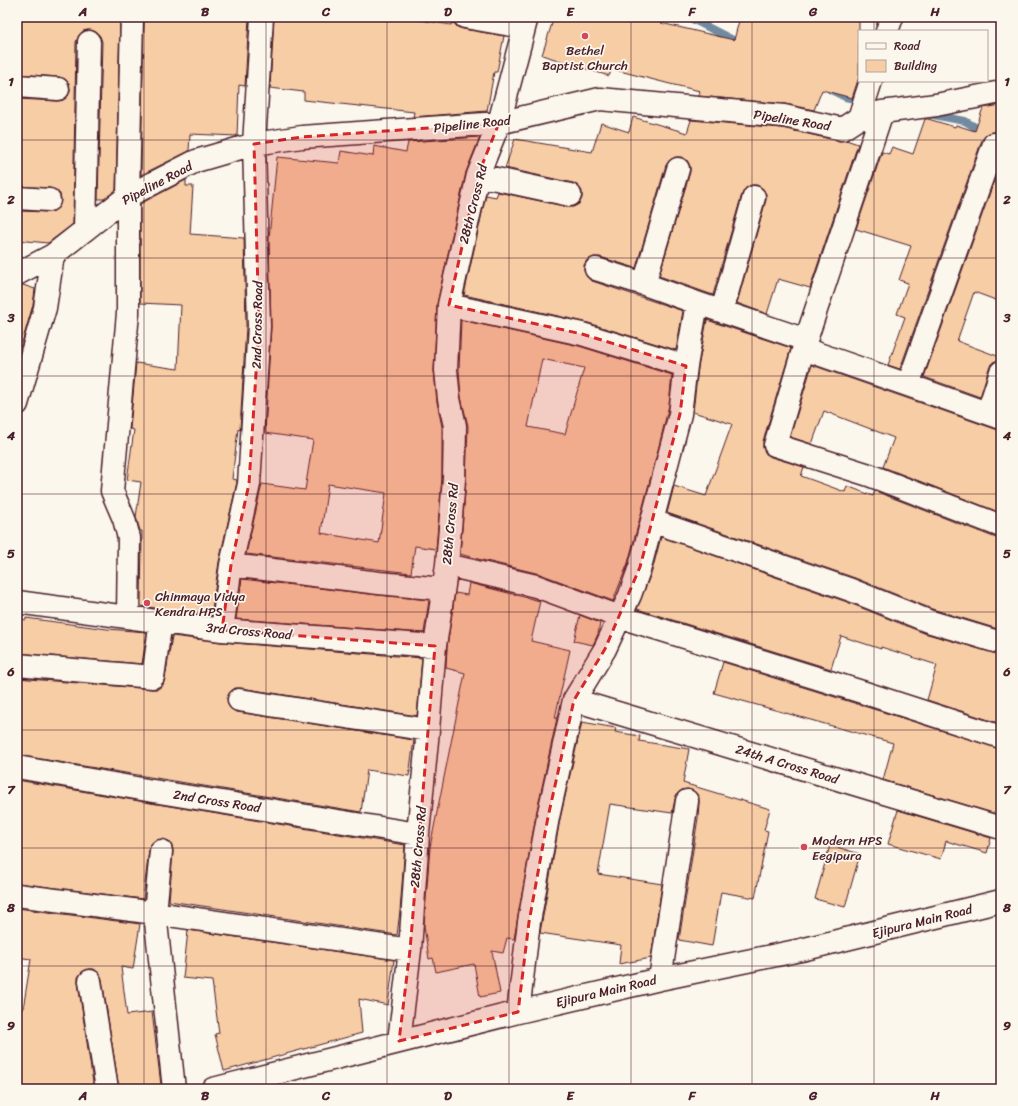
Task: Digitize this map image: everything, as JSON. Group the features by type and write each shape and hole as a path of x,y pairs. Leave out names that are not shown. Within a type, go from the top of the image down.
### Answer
{"street":[{"path":"128,617 129,538 124,519 112,491 128,313 128,196 132,17"},
{"name":"2nd Cross Road","path":"222,630 231,565 249,484 259,326 254,144 262,17"},
{"path":"465,17 526,22"},
{"path":"887,30 892,17"},
{"name":"28th Cross Rd","path":"399,1041 410,950 418,834 435,646 447,565 454,479 455,426 449,399 446,370 449,305 478,176 500,123 526,22"},
{"path":"85,230 89,42"},
{"path":"859,118 871,82"},
{"path":"17,86 58,89"},
{"name":"Pipeline Road","path":"17,274 53,255 128,196 196,162 254,144 302,137 500,123 600,99 784,116 842,129 859,118 882,112 1001,92"},
{"path":"882,112 805,345 775,445 869,475 1001,526"},
{"path":"908,384 994,144"},
{"path":"644,284 678,169"},
{"path":"478,176 570,195"},
{"path":"722,311 754,197"},
{"path":"17,198 49,200"},
{"path":"17,404 45,308 53,255"},
{"path":"596,269 722,311 805,345 994,415 1001,372"},
{"path":"518,1012 529,922 538,870 574,700 605,648 630,595 640,567 680,414 686,366 697,303"},
{"path":"449,305 582,334 686,366"},
{"path":"652,521 851,590 928,621 1001,643"},
{"path":"231,565 379,583 443,589"},
{"path":"447,565 536,586 620,617 1001,737"},
{"name":"3rd Cross Road","path":"17,602 222,630 435,646"},
{"path":"17,665 153,677 161,621"},
{"path":"239,700 428,730"},
{"name":"24th A Cross Road","path":"574,700 1001,828"},
{"name":"2nd Cross Road","path":"17,766 148,790 418,834"},
{"path":"660,979 687,801"},
{"path":"161,851 155,913 174,1089"},
{"path":"17,895 155,913 410,950"},
{"name":"Ejipura Main Road","path":"213,1089 518,1012 660,979 801,950 1001,901"},
{"path":"90,981 107,1089"}],"highlighted area":[{"path":"499,123 478,175 449,305 582,334 686,366 680,414 640,567 605,649 574,700 548,817 529,922 518,1012 399,1041 410,950 435,646 222,630 231,565 249,484 259,326 254,144 302,137"}],"building":[{"path":"17,17 120,17 116,190 104,199 98,199 102,42 100,36 96,32 89,30 83,31 79,35 76,42 73,224 48,243 17,240 17,211 54,211 59,207 61,200 60,194 56,190 50,188 17,186 17,99 63,100 68,96 70,90 69,83 65,79 59,77 17,74"},
{"path":"144,17 249,17 245,86 239,85 237,136 190,134 189,151 141,175"},
{"path":"274,17 402,17 451,25 452,23 463,29 504,36 497,72 494,72 487,111 413,117 414,112 304,100 304,92 270,88"},
{"path":"554,17 663,17 661,23 734,40 740,17 859,17 858,80 852,98 822,90 814,110 785,104 698,96 700,91 612,69 609,76 542,55"},
{"path":"1001,105 1001,134 998,132 991,132 982,140 900,369 888,365 905,317 897,314 908,283 899,280 911,246 856,229 882,152 889,154 892,147 913,154 925,119 955,127 956,125 975,131 983,108"},
{"path":"633,117 687,133 691,120 782,128 839,141 846,140 858,144 810,288 778,279 767,314 737,303 766,200 766,194 763,189 757,185 751,185 746,188 742,194 713,295 659,276 690,172 690,166 687,160 681,157 675,157 666,165 636,268 600,257 594,257 587,260 584,265 584,271 587,277 592,281 683,311 676,350 585,322 464,295 486,195 496,197 498,192 568,207 573,207 579,204 582,198 582,191 573,183 505,168 515,139 592,152 601,123 629,132"},
{"path":"480,137 466,172 437,304 434,371 437,402 442,427 442,478 436,549 415,546 411,573 246,554 262,484 305,490 313,440 265,433 271,327 269,238 277,157 339,163 341,151 373,156 374,146 406,152 408,142","holes":["328,484 386,493 379,543 321,533"]},
{"path":"1001,162 1001,302 974,292 957,341 1000,357 999,360 993,362 989,368 980,397 924,377"},
{"path":"186,180 186,186 193,186 190,234 244,238 246,326 240,430 238,429 232,479 237,480 237,482 219,562 211,616 141,606 142,531 140,531 136,517 141,482 127,480 134,430 130,429 136,363 178,369 181,305 140,303 140,204"},
{"path":"23,285 35,289 33,305 21,346 17,346 17,286"},
{"path":"461,320 579,346 672,375 669,405 658,450 628,563 613,601 540,574 460,554 466,480 468,426 461,397 459,370","holes":["542,359 584,368 565,434 528,427"]},
{"path":"707,320 791,348 763,441 763,448 766,454 771,457 804,467 801,476 845,492 847,486 873,496 875,491 996,538 1001,538 1001,630 932,609 855,578 667,513 674,486 706,496 732,424 693,412 698,368"},
{"path":"812,365 1001,431 1001,513 883,467 894,438 824,411 812,444 790,437"},
{"path":"661,537 847,602 924,633 1001,655 1001,724 927,700 937,665 881,647 881,649 841,636 831,669 637,609 652,571"},
{"path":"242,579 429,600 424,633 236,619"},
{"path":"469,583 540,601 531,641 570,650 536,815 514,939 507,938 503,953 492,951 500,993 480,997 474,964 436,972 433,958 429,959 424,926 430,847 465,673 446,668 447,647 455,593 467,595"},
{"path":"580,615 600,623 598,634 593,645 574,641"},
{"path":"17,618 107,629 147,632 142,664 17,653"},
{"path":"172,636 221,642 422,658 417,716 241,688 235,688 230,692 227,698 228,705 231,709 237,712 414,740 409,776 367,770 361,812 17,755 17,678 158,689 163,685 165,679"},
{"path":"723,662 1001,749 1001,794 996,814 883,780 893,743 714,693"},
{"path":"582,722 616,728 615,732 640,736 639,741 689,749 683,783 770,809 764,830 768,831 755,898 721,892 712,946 679,940 699,803 699,797 695,792 688,789 682,790 677,794 672,813 610,804 598,874 662,884 651,958 619,964 621,945 540,933 560,819"},
{"path":"17,780 405,845 397,935 169,901 173,852 172,845 169,841 163,839 155,840 149,849 143,899 17,883"},
{"path":"898,810 991,838 987,853 946,841 941,859 888,844"},
{"path":"830,845 860,854 845,907 815,899"},
{"path":"17,908 140,924 133,969 121,967 127,1015 152,1012 161,1085 119,1089 102,979 99,973 94,969 88,969 82,972 78,977 78,983 94,1089 17,1089 17,1009 23,1009 31,959 17,957"},
{"path":"188,930 394,960 388,1005 359,999 362,1033 224,1071 215,1034 219,1033 212,981 183,978"}],"waterway":[{"path":"688,17 741,44"},
{"path":"831,90 845,97 864,101"},
{"path":"928,114 965,121 985,133"}],"place":[{"name":"Bethel Baptist Church","path":"585,36"},
{"name":"Chinmaya Vidya Kendra HPS","path":"147,603"},
{"name":"Modern HPS Eegipura","path":"804,847"}]}
